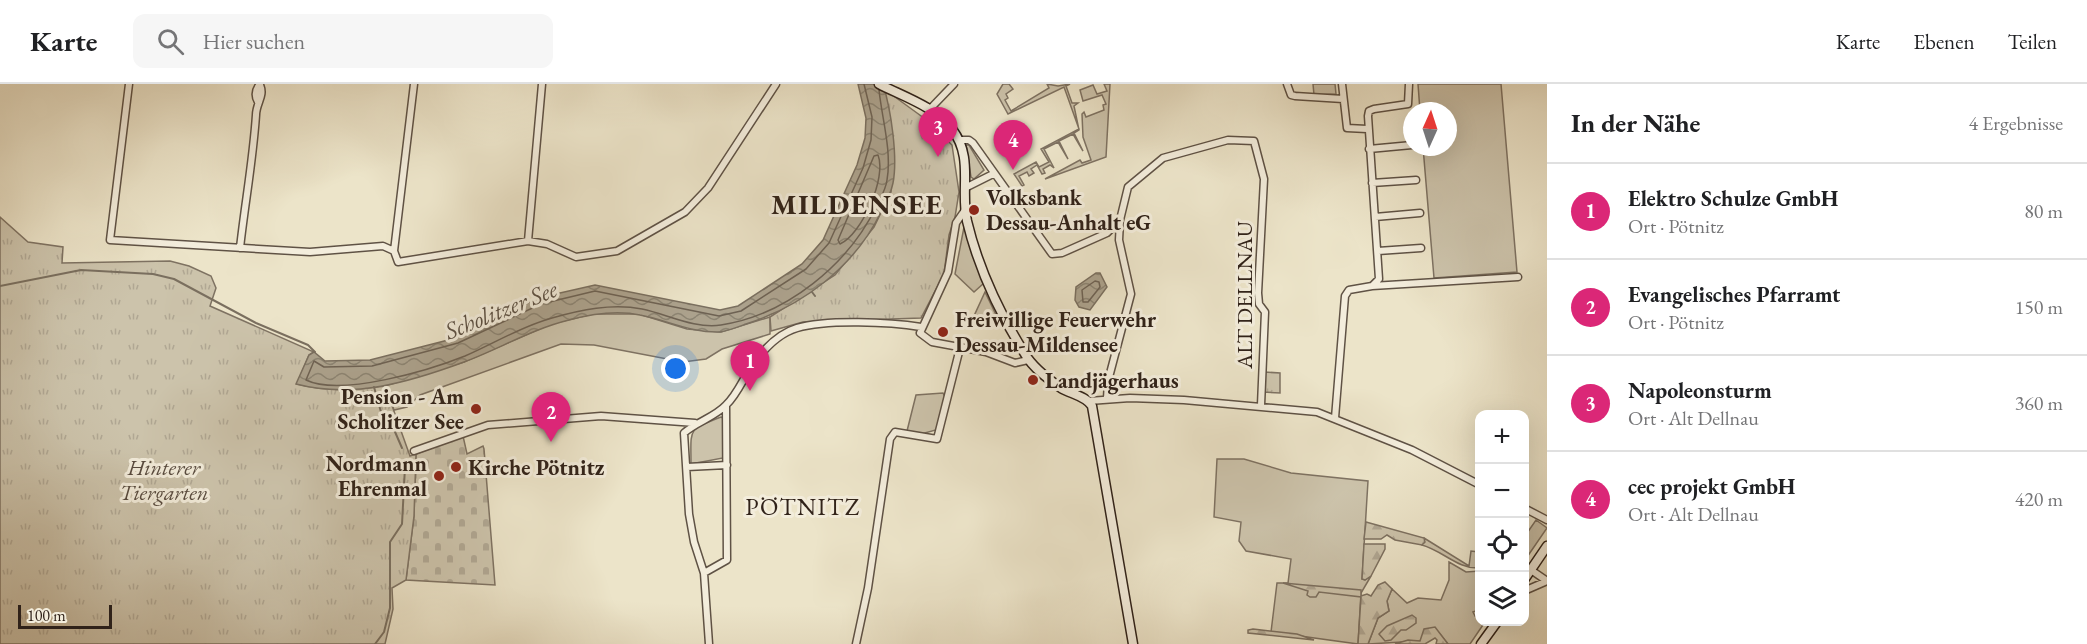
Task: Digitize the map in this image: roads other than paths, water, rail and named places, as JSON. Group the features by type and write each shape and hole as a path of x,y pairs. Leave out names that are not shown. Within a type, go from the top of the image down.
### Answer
{"street":[{"path":"129,84 110,240 310,252 382,246 394,251"},
{"path":"240,248 254,156 258,102 261,98 260,84"},
{"path":"414,84 394,251 398,262 528,241 547,244 576,257 617,251 685,212 708,188 776,84"},
{"path":"528,241 542,84"},
{"path":"879,84 942,118 959,140 966,162 965,210 987,279 1005,320 1028,360 1060,387 1089,401 1151,398 1302,409 1335,418 1412,450 1475,483"},
{"path":"929,110 954,84"},
{"path":"1287,84 1288,91 1295,96 1343,99"},
{"path":"1342,84 1347,128 1367,129"},
{"path":"1372,286 1379,279 1367,129 1370,111 1408,104 1409,84"},
{"name":"ALT DELLNAU","path":"1120,220 1128,188 1163,158 1228,140 1250,139 1255,142 1264,180 1258,293 1259,304 1265,312 1260,405"},
{"path":"959,140 969,140 973,143 1052,254 1062,253 1107,233 1120,220"},
{"path":"1369,149 1403,146"},
{"path":"967,187 993,174"},
{"path":"1372,183 1416,180"},
{"path":"965,210 956,223 948,272 920,333 924,339 986,352 1015,363 1028,360"},
{"path":"1375,217 1420,213"},
{"path":"1107,399 1108,381 1131,294 1119,240 1120,220"},
{"path":"1107,233 1119,240"},
{"path":"1378,250 1421,248"},
{"path":"1335,418 1345,296 1349,290 1372,286 1518,277"},
{"path":"709,644 704,573 694,542 689,514 684,433 695,423 726,406 756,359 776,339 795,329 813,325 856,324 921,327"},
{"path":"856,644 868,588 890,439 895,432 937,440 960,348"},
{"path":"1089,401 1097,427 1133,644"},
{"path":"704,573 727,560 726,406"},
{"path":"414,452 488,425 601,416 695,423"},
{"path":"687,467 727,465"},
{"path":"1529,511 1547,520"},
{"path":"1529,573 1547,546"},
{"path":"1531,570 1547,581"},
{"path":"1529,589 1547,581"},
{"path":"1481,644 1494,626"}],"water":[{"name":"Scholitzer See","path":"858,84 883,84 889,107 894,147 891,190 870,232 857,250 825,282 787,306 767,316 720,332 679,326 631,314 595,314 555,324 464,362 402,382 339,390 296,384 309,355 314,352 325,361 370,360 456,338 538,298 595,285 720,310 738,306 802,264 823,240 857,165 865,138 866,118"},
{"path":"1096,273 1100,273 1107,287 1090,310 1079,307 1075,300 1076,287"}],"waterway":[{"path":"0,286 81,270 153,274 174,279 256,323 308,345 315,352"},
{"path":"812,292 815,296"},
{"path":"374,387 381,412 389,418 402,448"},
{"path":"375,644 384,632 390,608 390,542 402,524 405,467"}],"place":[{"name":"Napoleonsturm","path":"938,157"},
{"name":"cec projekt GmbH","path":"1013,170"},
{"name":"Volksbank Dessau-Anhalt eG","path":"974,210"},
{"name":"Freiwillige Feuerwehr Dessau-Mildensee","path":"943,332"},
{"name":"Landjägerhaus","path":"1033,380"},
{"name":"Elektro Schulze GmbH","path":"750,391"},
{"name":"Pension - Am Scholitzer See","path":"476,409"},
{"name":"Evangelisches Pfarramt","path":"551,442"},
{"name":"Kirche Pötnitz","path":"456,467"},
{"name":"Nordmann Ehrenmal","path":"439,476"}],"district":[{"name":"MILDENSEE","path":"857,204"},
{"name":"PÖTNITZ","path":"803,507"}],"park label":[{"name":"Hinterer Tiergarten","path":"164,480"}]}
